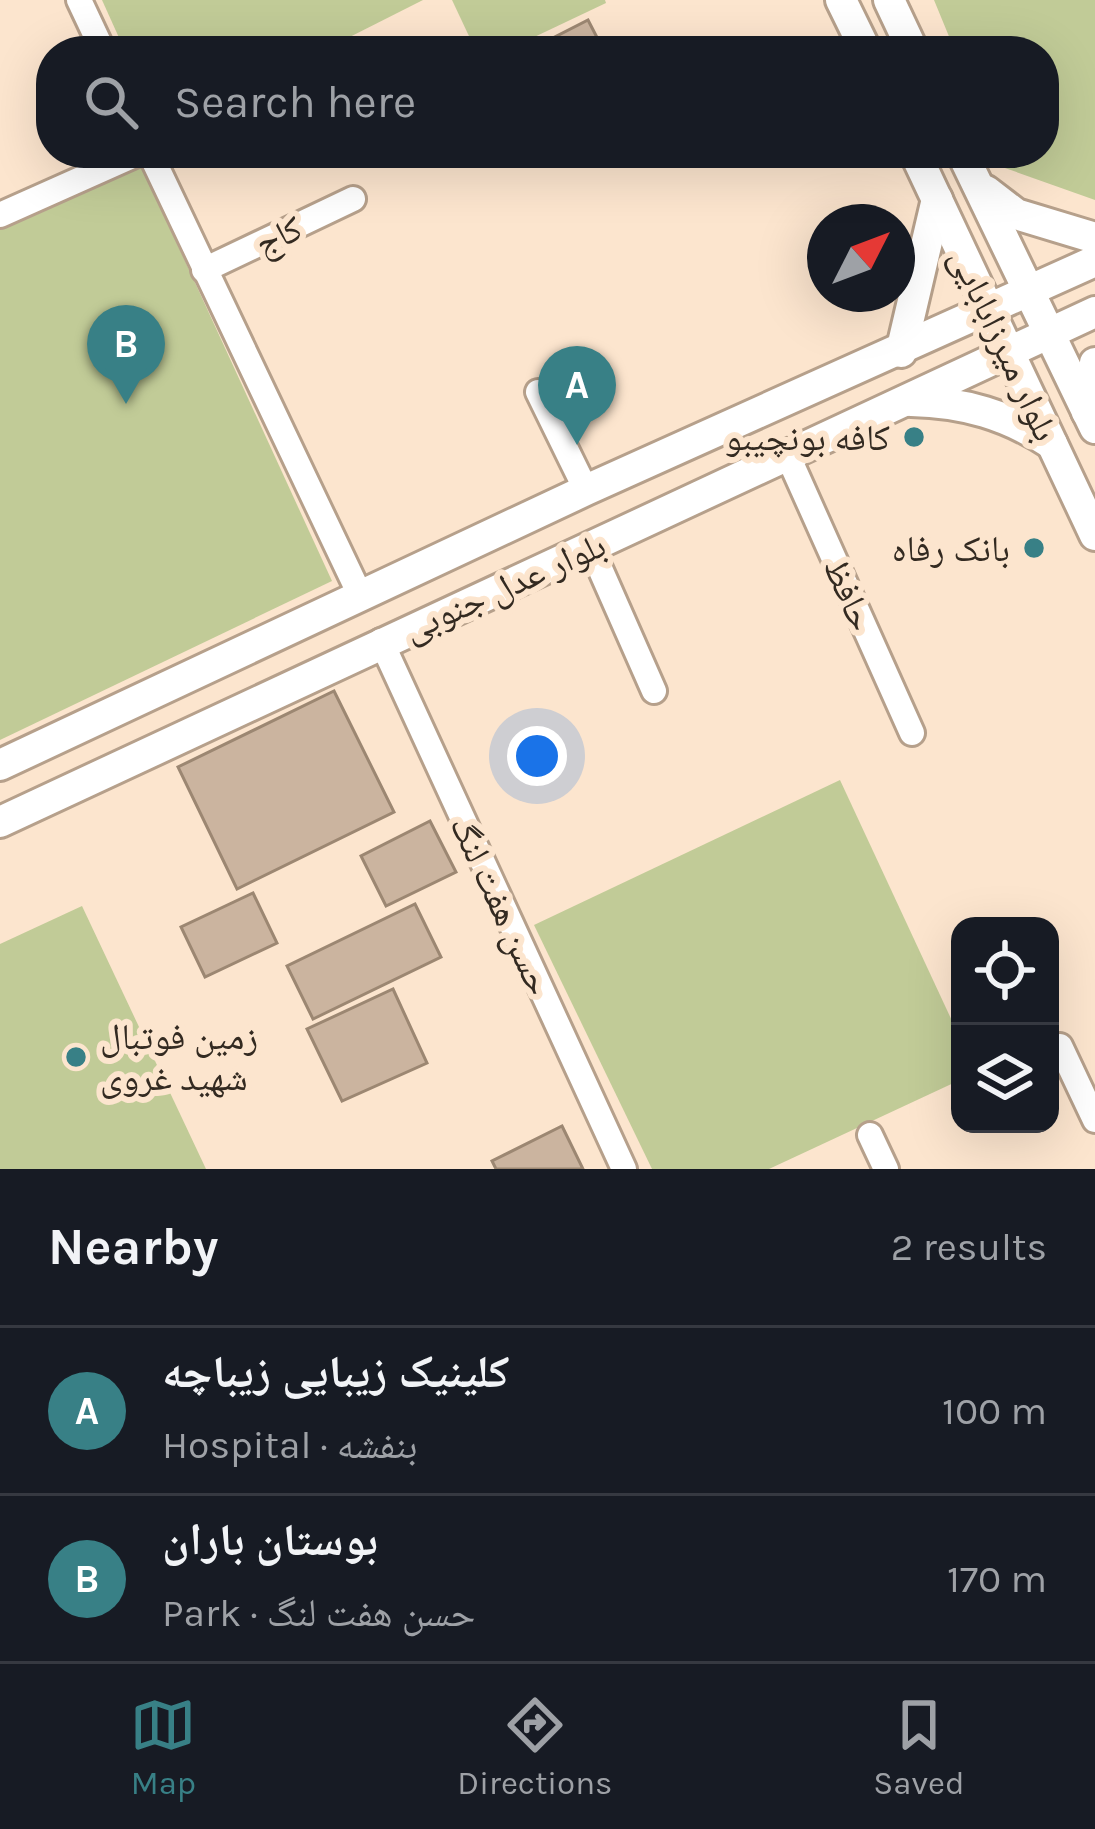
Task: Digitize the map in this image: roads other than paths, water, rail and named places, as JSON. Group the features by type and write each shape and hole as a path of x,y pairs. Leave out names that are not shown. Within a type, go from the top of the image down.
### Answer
{"main road":[{"path":"841,0 859,36"},
{"path":"889,0 906,36"},
{"name":"بلوار میرزابابایی","path":"922,168 1095,536"},
{"name":"بلوار میرزابابایی","path":"970,168 1091,420"},
{"path":"978,184 1016,214 1095,238"},
{"path":"901,352 937,199"},
{"name":"بلوار عدل جنوبی","path":"0,765 586,490 1095,261"},
{"name":"بلوار عدل جنوبی","path":"0,822 380,641 591,548 1095,312"},
{"path":"1091,420 1095,363"},
{"path":"905,401 956,402 1022,424 1052,444"}],"street":[{"path":"79,0 96,36"},
{"path":"0,214 105,168"},
{"path":"157,168 361,597"},
{"name":"کاج","path":"204,270 353,199"},
{"path":"538,392 586,490"},
{"name":"حافظ","path":"788,456 912,733"},
{"path":"591,548 654,691"},
{"name":"حسن هفت لنگ","path":"380,641 624,1169"},
{"path":"1060,1046 1095,1120"},
{"path":"870,1135 886,1169"}],"place":[{"name":"بوستان باران","path":"126,404"},
{"name":"کافه بونچیبو","path":"914,437"},
{"name":"کلینیک زیبایی زیباچه","path":"577,445"},
{"name":"بانک رفاه","path":"1034,548"},
{"name":"زمین فوتبال شهید غروی","path":"76,1057"}]}
